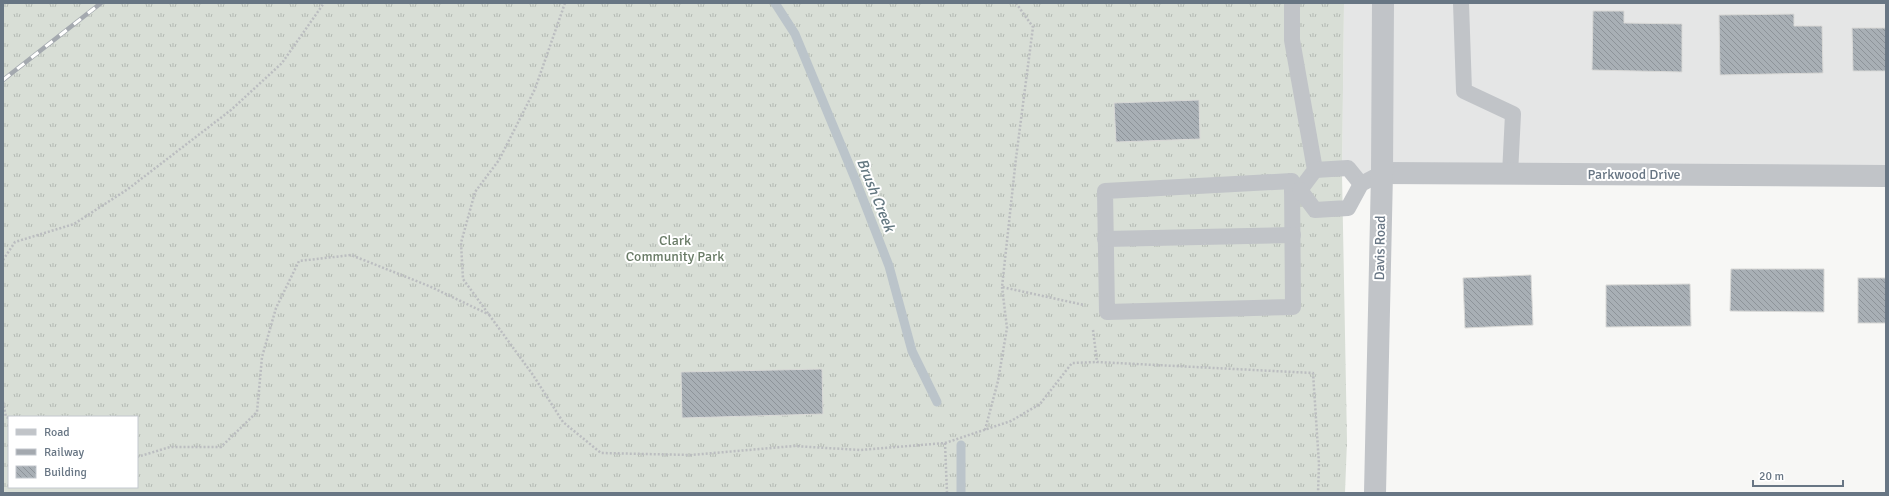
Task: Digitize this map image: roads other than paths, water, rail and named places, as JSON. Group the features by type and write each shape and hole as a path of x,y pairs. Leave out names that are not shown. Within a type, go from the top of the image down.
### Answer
{"street":[{"name":"Davis Road","path":"1375,493 1382,173 1383,3"},
{"name":"Parkwood Drive","path":"1382,173 1886,176"}],"lane":[{"path":"1292,3 1292,40 1315,170"},
{"path":"1461,3 1464,91 1513,114 1510,174"},
{"path":"1295,188 1292,235 1293,307 1099,310 1105,240 1105,191 1295,188 1315,170 1348,168 1361,184"},
{"path":"1295,188 1315,210 1348,208 1361,184 1382,173"},
{"path":"1105,240 1292,235"}],"waterway":[{"name":"Brush Creek","path":"775,3 795,34 856,181 889,266 912,351 937,402"},
{"name":"Brush Creek","path":"961,445 961,493"}],"railway":[{"path":"3,80 101,3"}],"park label":[{"name":"Clark Community Park","path":"675,248"}]}
